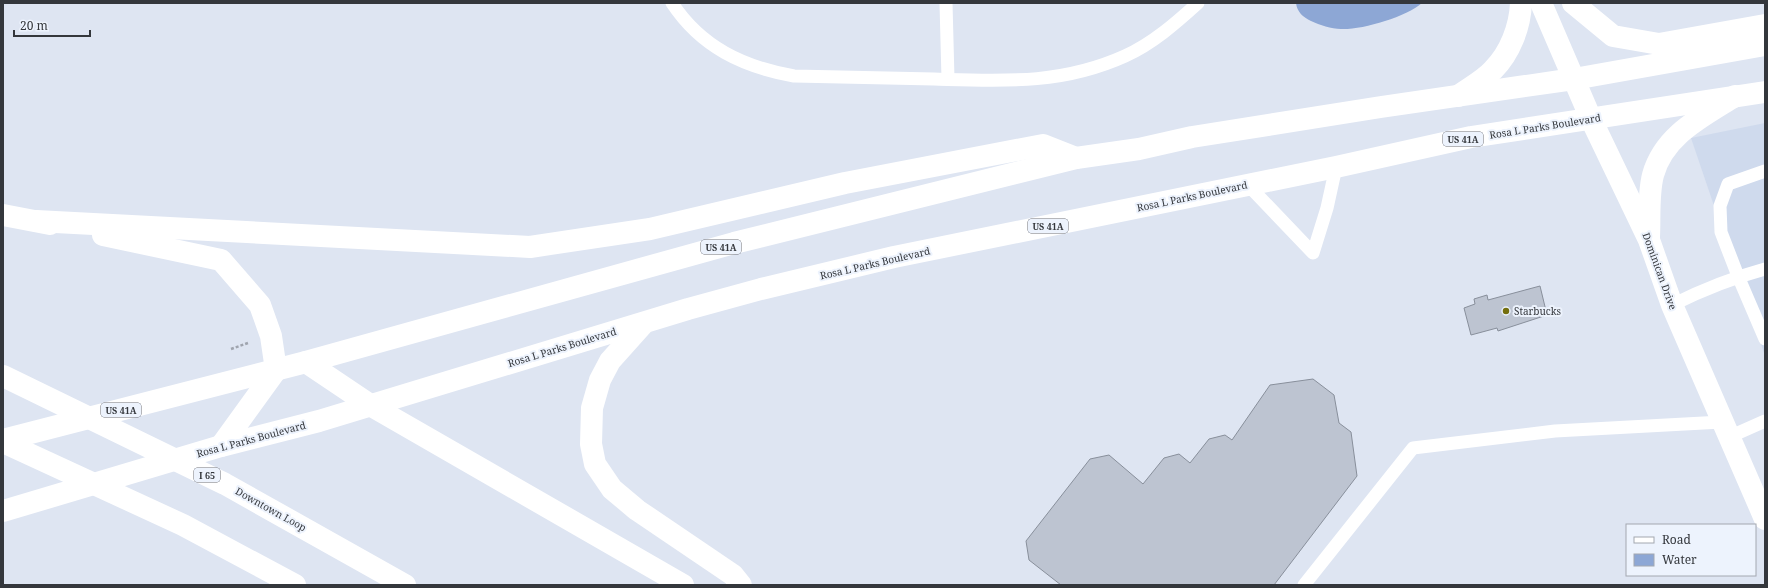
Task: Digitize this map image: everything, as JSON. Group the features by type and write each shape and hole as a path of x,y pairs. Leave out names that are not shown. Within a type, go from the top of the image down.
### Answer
{"main road":[{"path":"1458,96 1493,70 1513,41 1521,10 1521,3"},
{"name":"Dominican Drive","path":"1541,3 1591,119 1649,240 1672,305 1765,519"},
{"path":"1574,3 1612,36 1659,44 1765,25"},
{"name":"US 41A","path":"3,441 306,362 734,243 1076,158 1139,149 1192,137 1574,79 1765,44"},
{"name":"Rosa L Parks Boulevard","path":"3,512 221,446 319,421 761,289 894,257 1336,167 1471,137 1765,92"},
{"path":"1649,240 1653,175 1662,152 1681,132 1735,96"},
{"path":"36,221 530,247 650,229 845,183 1043,145 1076,158"},
{"path":"3,215 221,260 260,304 271,336 276,370 221,446"},
{"path":"644,323 610,360 600,380 592,408 591,444 595,464 612,489 637,510 733,576 740,585"},
{"path":"306,362 370,405 683,585"},
{"name":"Downtown Loop","path":"3,376 225,484 405,585"},
{"path":"3,441 183,525 295,585"}],"lane":[{"path":"672,3 694,30 714,46 734,58 756,67 794,76 1003,81 1049,78 1096,67 1125,56 1153,40 1198,3"},
{"path":"946,3 948,79"},
{"path":"1248,185 1313,254 1327,208 1336,167"},
{"path":"1764,175 1728,184 1720,206 1721,232 1765,339"},
{"path":"1672,305 1704,289 1738,276 1765,269"},
{"path":"1304,585 1413,448 1555,431 1725,429 1765,420"}],"shaded area":[{"path":"1765,123 1765,356 1691,138"}],"water":[{"path":"1296,3 1422,3 1406,13 1383,22 1350,29 1341,29 1326,26 1308,19 1299,12"}],"building":[{"name":"Starbucks","path":"1540,286 1547,315 1498,331 1497,328 1471,335 1464,308 1475,304 1474,299 1487,295 1488,300"},
{"path":"1313,379 1334,395 1339,423 1351,432 1357,476 1274,585 1061,585 1029,560 1026,541 1090,459 1109,455 1143,484 1164,458 1179,454 1190,463 1209,439 1225,435 1232,440 1270,385"}],"place":[{"name":"Starbucks","path":"1506,311"}]}
